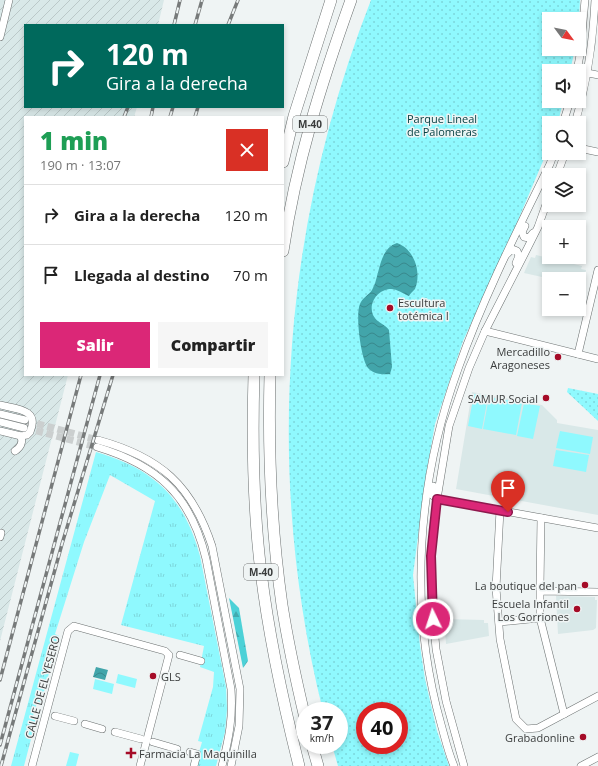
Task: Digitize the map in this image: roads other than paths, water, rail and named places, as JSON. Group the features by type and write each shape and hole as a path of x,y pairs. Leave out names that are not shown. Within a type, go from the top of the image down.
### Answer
{"highway":[{"path":"310,62 313,32 323,0"},
{"name":"M-40","path":"284,158 294,116 310,62 331,0"},
{"name":"M-40","path":"284,246 295,184 312,116 351,0"},
{"name":"M-40","path":"254,376 252,426 254,478 261,572 277,670 299,766"},
{"name":"M-40","path":"270,376 270,470 276,555 285,621 301,702"},
{"path":"315,754 318,766"}],"street":[{"path":"0,37 9,0"},
{"path":"578,64 585,0"},
{"path":"577,116 587,73 594,22 595,0"},
{"path":"587,73 598,75"},
{"path":"586,149 598,152"},
{"path":"454,766 438,712 425,651 421,603 421,556 424,514 429,477 440,425 458,369 484,301 551,160"},
{"path":"534,197 522,235 526,238 530,238 538,227"},
{"path":"464,766 446,702 436,649 432,603 431,556 437,499 449,426 469,368 485,331 538,227 543,212"},
{"path":"505,257 512,249 517,251 519,254 507,287"},
{"path":"578,354 598,270"},
{"path":"485,331 598,359"},
{"path":"0,405 24,411 31,416 33,421 30,432 27,435 21,436 0,431"},
{"path":"0,414 25,424 0,422"},
{"path":"440,425 431,494 437,499 598,528"},
{"path":"15,451 21,446 21,436"},
{"path":"222,766 231,726 231,689 206,559 197,529 189,512 178,497 156,474 129,458 98,443 133,451 161,468 186,492 199,512 205,526 212,546 240,689 239,726 230,766"},
{"path":"500,510 496,588 500,639 516,719 526,729 538,728 598,696"},
{"path":"540,587 541,518"},
{"path":"564,714 540,618 540,592 598,592"},
{"path":"499,622 540,618"},
{"name":"CALLE DE EL YESERO","path":"32,766 68,631 74,626 164,651 169,655 140,766"},
{"path":"180,655 201,661"},
{"path":"55,716 74,721"},
{"path":"85,724 102,729"},
{"path":"115,732 141,739"},
{"path":"153,742 177,749"},
{"path":"190,752 197,754 194,766"},
{"path":"581,766 598,757"}],"water":[{"path":"397,243 408,250 412,256 418,275 415,289 409,296 391,289 382,291 373,302 373,315 389,330 392,367 390,374 382,374 371,371 366,365 361,348 358,317 361,302 372,290 375,284 380,264 386,251"},
{"path":"96,667 108,670 105,680 93,677"}],"tunnel":[{"path":"27,421 98,440"},
{"path":"26,428 97,447"}],"railway":[{"path":"174,24 180,0"},
{"path":"195,24 202,0"},
{"path":"228,24 238,0"},
{"path":"124,116 128,108"},
{"path":"151,116 153,108"},
{"path":"170,116 173,108"},
{"path":"195,116 198,108"},
{"path":"0,680 81,376"},
{"path":"0,745 100,376"},
{"path":"1,766 62,544 113,376"}],"place":[{"name":"Escultura totémica I","path":"390,308"},
{"name":"Mercadillo Aragoneses","path":"558,357"},
{"name":"SAMUR Social","path":"546,398"},
{"name":"La boutique del pan","path":"585,585"},
{"name":"Escuela Infantil Los Gorriones","path":"577,609"},
{"name":"GLS","path":"153,676"},
{"name":"Grabadonline","path":"583,737"},
{"name":"Farmacia La Maquinilla","path":"131,753"}],"park label":[{"name":"Parque Lineal de Palomeras","path":"442,124"}]}
